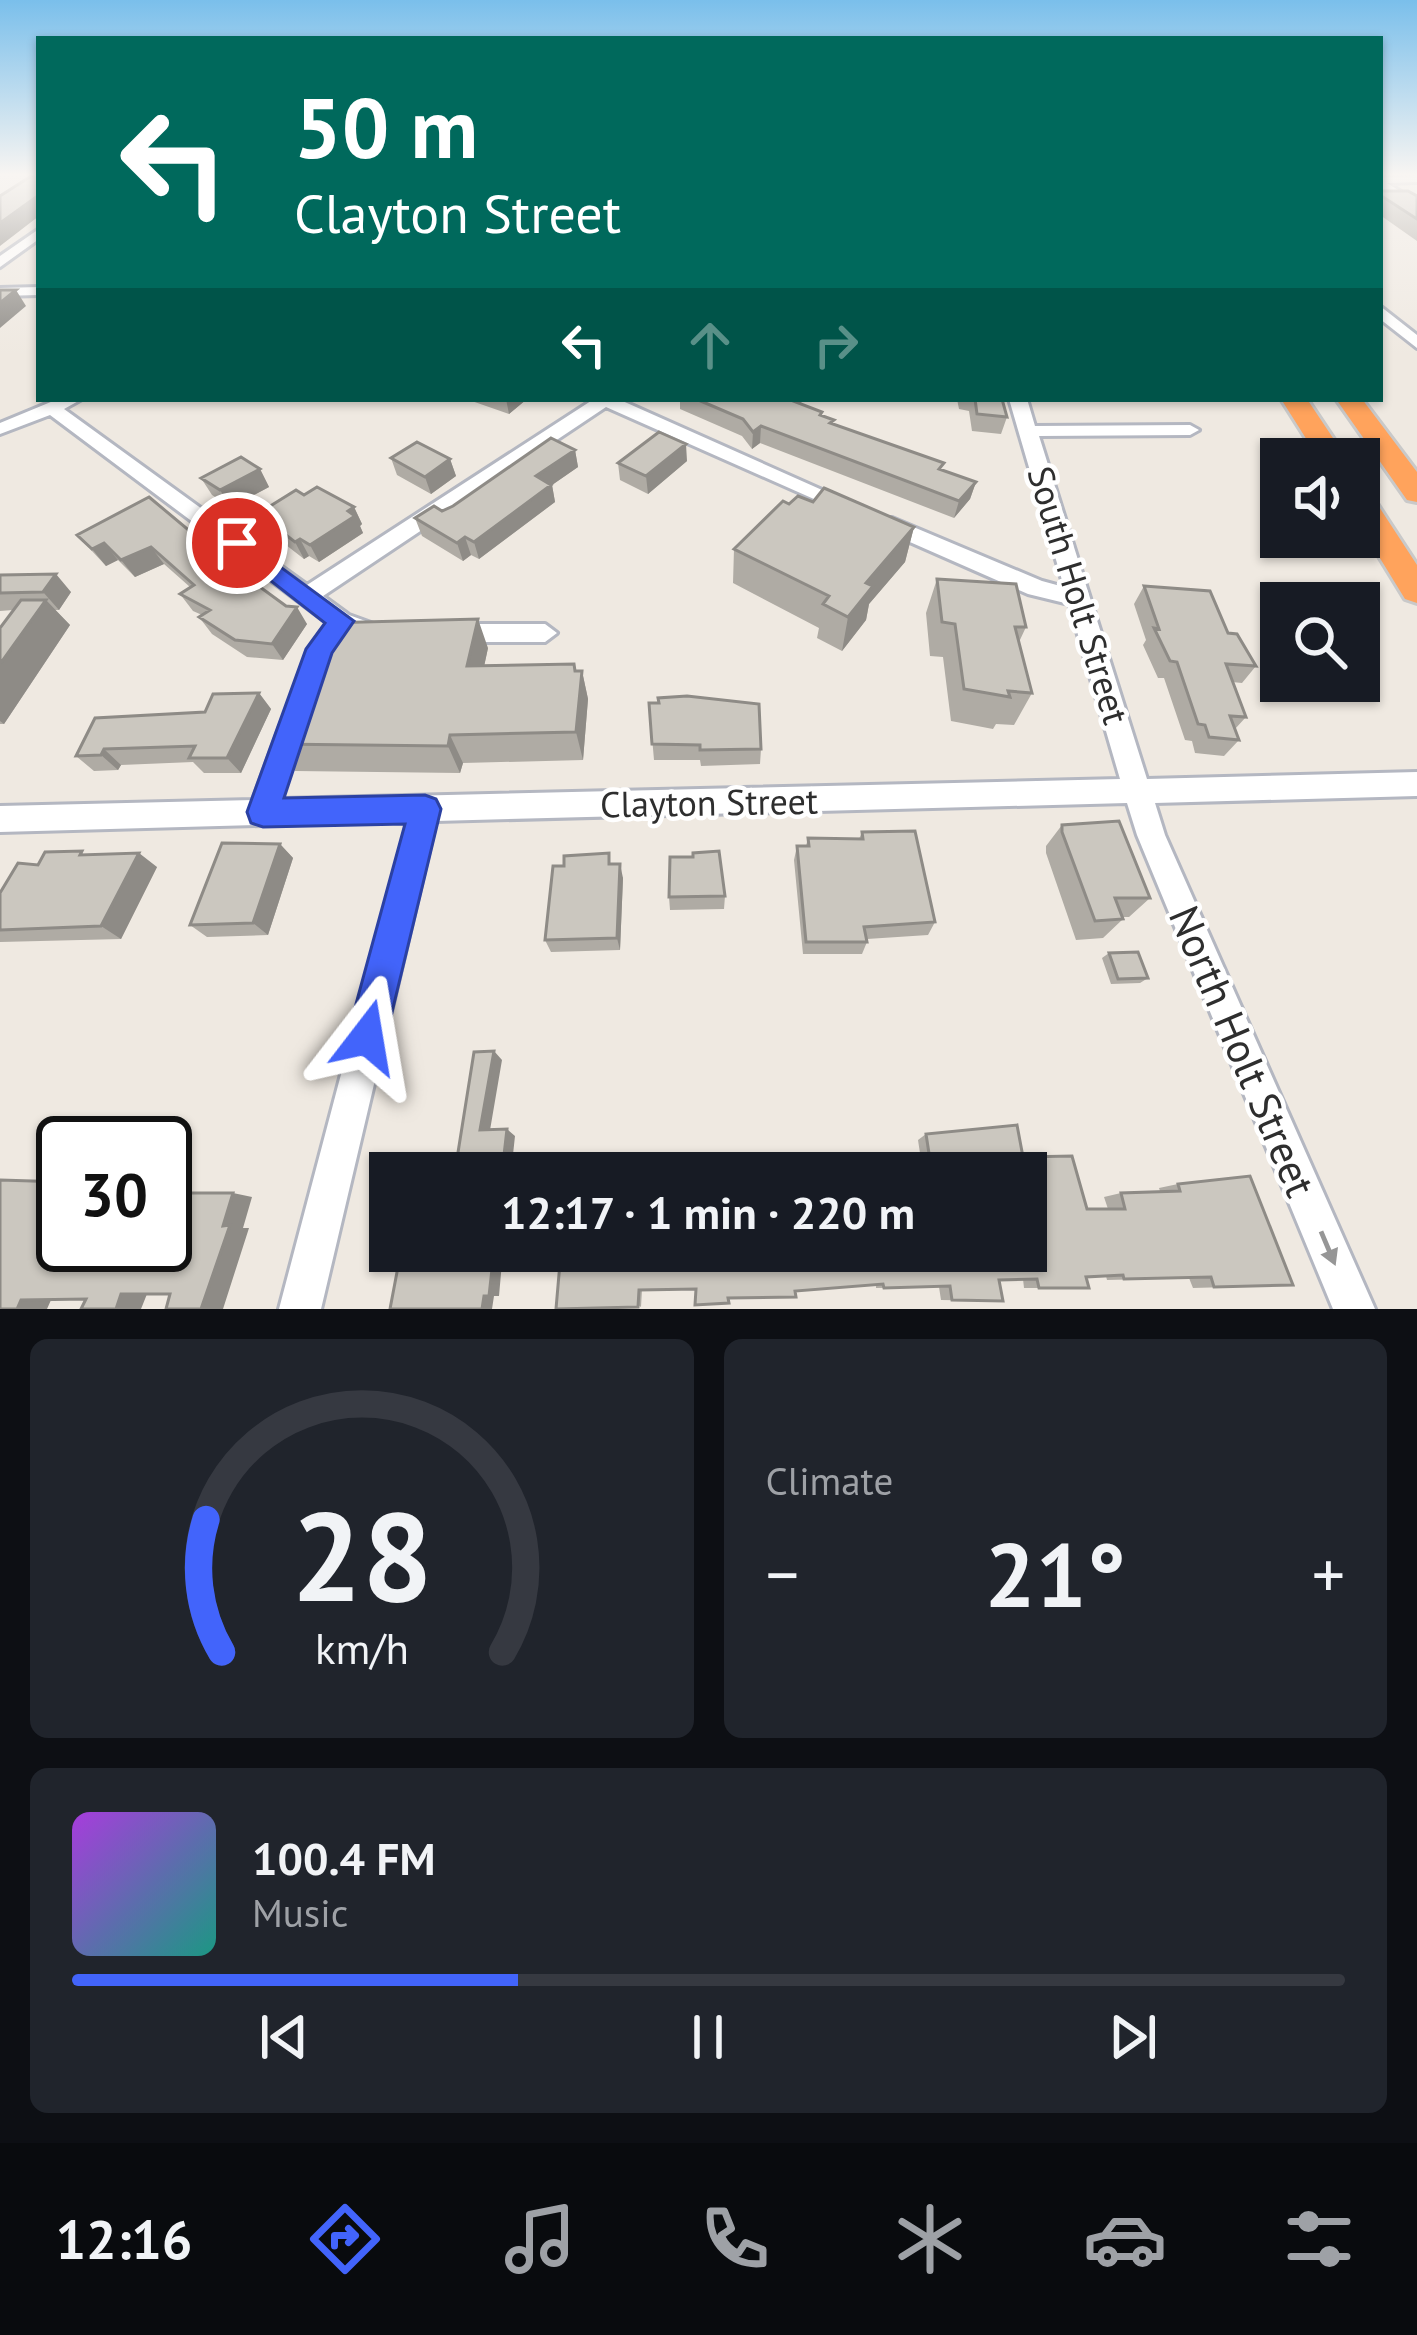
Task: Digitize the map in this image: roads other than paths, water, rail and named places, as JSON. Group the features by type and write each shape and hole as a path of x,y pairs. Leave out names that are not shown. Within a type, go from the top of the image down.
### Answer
{"highway":[{"path":"1296,402 1319,438"},
{"path":"1351,402 1417,493"},
{"path":"1380,533 1417,591"}],"street":[{"path":"0,263 36,234"},
{"path":"0,292 36,292"},
{"path":"1383,314 1417,344"},
{"path":"0,428 66,402"},
{"path":"308,595 601,402"},
{"path":"609,402 1036,588 1080,599"},
{"name":"South Holt Street","path":"1019,402 1138,791"},
{"path":"52,408 341,621 372,632 544,633"},
{"path":"1029,431 1190,430"},
{"path":"320,649 341,621"},
{"path":"263,812 302,700"},
{"name":"Clayton Street","path":"0,819 1417,784"},
{"name":"North Holt Street","path":"1138,791 1151,835 1354,1309"},
{"path":"300,1309 425,809"}]}
